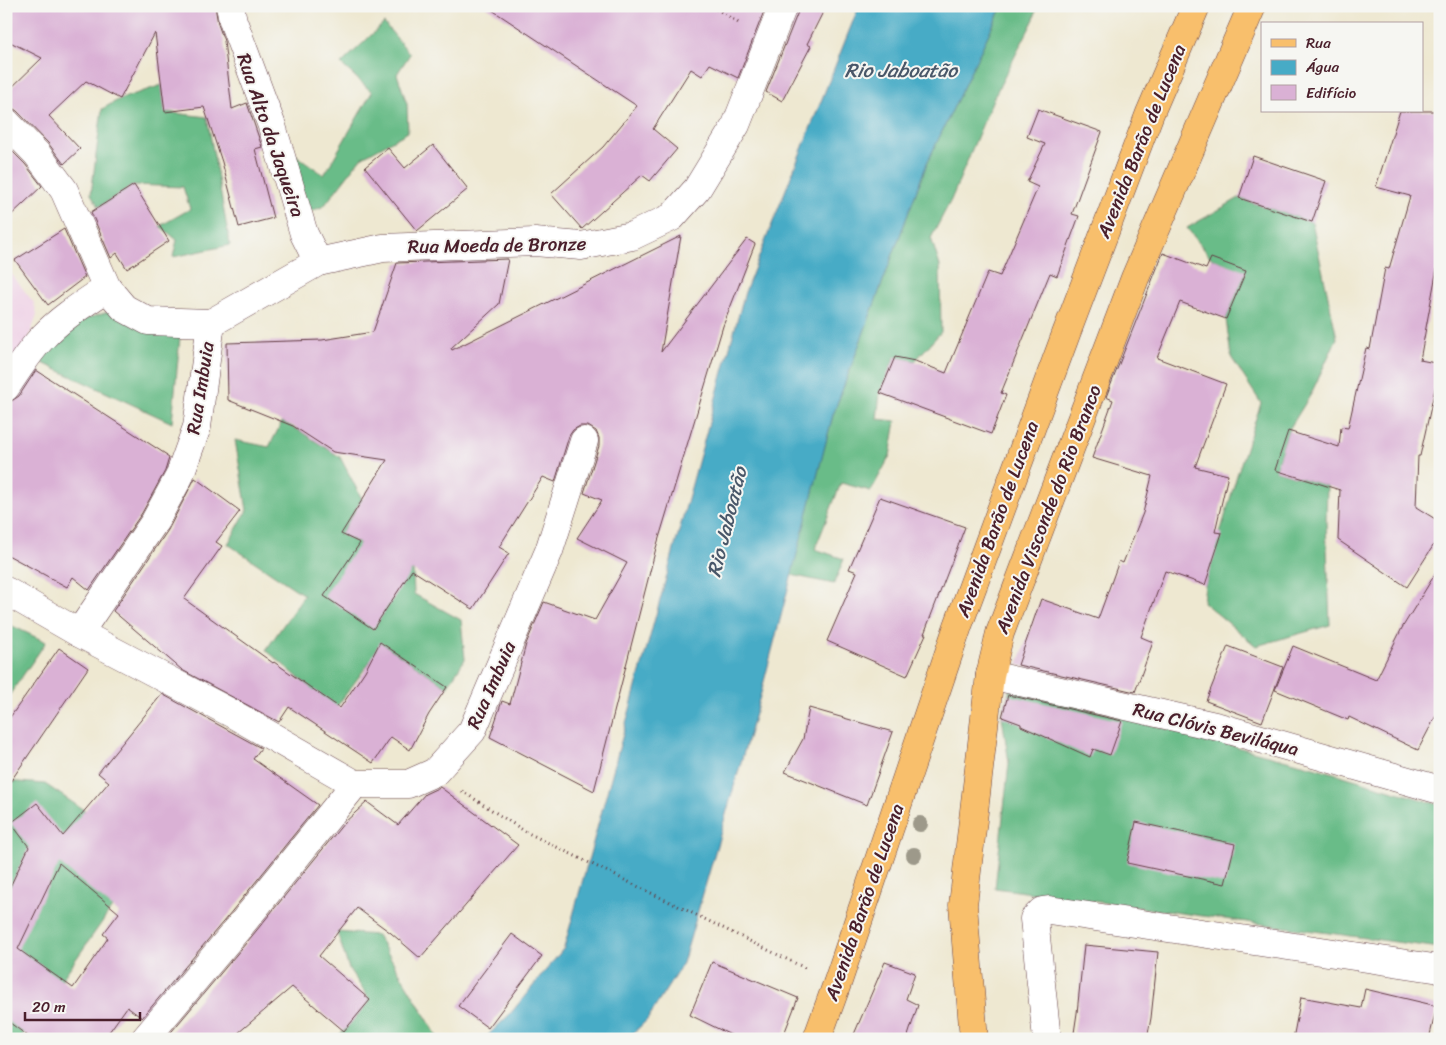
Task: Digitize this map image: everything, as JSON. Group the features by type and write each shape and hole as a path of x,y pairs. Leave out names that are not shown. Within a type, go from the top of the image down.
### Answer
{"main road":[{"name":"Avenida Barão de Lucena","path":"817,1039 962,616 1066,334 1150,114 1196,6"},
{"name":"Avenida Visconde do Rio Branco","path":"974,1039 963,906 990,674 1000,633 1135,278 1252,6"}],"street":[{"name":"Rua Alto da Jaqueira","path":"230,6 232,21 272,126 304,234 318,262"},
{"name":"Rua Moeda de Bronze","path":"210,323 318,262 384,248 535,242 581,246 632,236 672,217 697,189 736,124 783,6"},
{"path":"6,122 37,154 64,190 107,288 124,308 148,321 210,323"},
{"path":"6,387 21,364 44,336 107,288"},
{"name":"Rua Imbuia","path":"79,633 155,521 179,477 197,427 210,323"},
{"name":"Rua Imbuia","path":"6,591 79,633 233,714 355,784 408,784 435,772 472,731 548,551 584,442"},
{"name":"Rua Clóvis Beviláqua","path":"990,674 1219,727 1440,790"},
{"path":"145,1039 355,784"},
{"path":"1047,1039 1034,919 1042,911 1049,910 1440,969"}],"path":[{"path":"435,772 474,800 526,832 802,967"}],"shaded area":[{"path":"6,267 34,303 37,315 24,352 6,378"}],"green space":[{"path":"1002,6 1037,6 1034,19 993,99 951,200 931,238 940,266 941,332 915,361 895,357 880,393 877,419 896,421 890,456 871,491 841,483 815,549 844,559 834,584 791,575 833,415 927,163"},
{"path":"384,23 410,54 397,74 407,104 408,132 361,158 324,206 309,212 289,150 324,175 372,92 341,64"},
{"path":"162,85 165,112 207,117 230,245 173,257 177,240 160,226 190,209 183,187 134,185 99,207 91,194 102,109 120,99"},
{"path":"1239,198 1312,222 1337,338 1311,394 1288,431 1275,470 1327,486 1326,522 1330,625 1256,646 1203,602 1205,585 1237,475 1261,403 1231,357 1226,319 1245,272 1211,258 1187,228"},
{"path":"115,310 148,331 180,337 172,423 36,360 78,321"},
{"path":"282,422 300,431 340,457 362,499 341,534 413,571 414,594 461,620 465,659 447,687 383,644 335,709 266,650 304,595 228,544 247,510 235,440 269,447"},
{"path":"6,623 46,642 6,700"},
{"path":"1010,688 1310,766 1440,805 1440,948 995,888 1009,763 1002,717"},
{"path":"6,781 45,784 136,845 128,885 20,1039 6,1039"},
{"path":"337,932 377,935 439,1039 334,1039 344,1031 370,1000 349,969"}],"water":[{"name":"Rio Jaboatão","path":"859,6 1002,6 927,163 833,415 761,693 683,963 647,1020 627,1039 484,1039 510,1014 564,948 745,292"}],"building":[{"path":"6,6 215,6 218,24 224,41 232,109 247,103 262,147 255,149 273,218 239,227 222,162 204,107 165,112 155,33 120,99 86,81 49,116 80,149 64,164 48,143 17,111 11,107 6,107 6,93 42,58 6,40"},
{"path":"486,6 766,6 738,78 710,64 702,76 691,69 653,129 677,149 650,181 642,175 582,229 551,194 603,147 637,106"},
{"path":"798,6 826,6 807,44 811,46 782,101 766,92 798,12"},
{"path":"1038,109 1102,132 1072,214 1079,216 1057,276 1050,273 1001,393 1006,395 991,434 880,393 895,357 915,361 946,373 988,272 1000,276 1038,187 1027,182 1045,144 1027,137"},
{"path":"1440,111 1440,252 1420,360 1440,364 1440,366 1420,456 1418,456 1416,507 1440,522 1440,535 1407,587 1338,540 1340,490 1275,470 1288,431 1339,447 1341,427 1348,428 1366,348 1370,349 1385,268 1389,269 1410,196 1376,187 1400,112"},
{"path":"6,145 25,164 42,186 6,220"},
{"path":"433,145 468,189 417,231 365,167 388,148 405,168"},
{"path":"1253,156 1326,181 1312,222 1239,198"},
{"path":"134,185 169,241 127,269 117,253 111,258 91,212"},
{"path":"64,229 85,277 48,305 15,260"},
{"path":"681,236 661,352 747,239 755,244 723,326 656,548 594,791 490,737 502,701 510,704 526,644 544,602 595,620 627,563 577,538 602,500 584,493 599,446 599,438 596,431 588,426 580,426 573,430 569,436 555,482 543,477 499,547 509,553 473,609 412,570 373,629 324,596 360,543 341,534 387,460 333,452 293,426 228,400 227,343 322,340 373,332 397,263 508,259 499,304 451,348 452,350"},
{"path":"1163,253 1206,269 1211,258 1246,271 1226,319 1180,302 1157,358 1226,384 1195,467 1228,475 1215,532 1222,533 1205,585 1165,571 1141,637 1153,642 1135,692 1018,665 1041,599 1098,619 1119,561 1123,563 1143,513 1152,476 1092,458 1113,400 1106,397"},
{"path":"36,370 169,458 165,471 142,513 89,590 73,577 67,587 6,554 6,407 19,396"},
{"path":"195,478 240,511 216,542 222,546 184,599 340,708 365,671 380,642 447,687 429,714 410,750 391,737 373,763 289,707 279,722 182,670 113,611 168,530"},
{"path":"880,497 965,527 924,634 926,634 907,676 827,641 857,572 849,569"},
{"path":"1440,566 1440,708 1418,750 1349,717 1348,720 1275,690 1293,646 1376,680 1402,628"},
{"path":"1228,646 1283,667 1262,722 1206,701"},
{"path":"59,648 88,668 6,788 6,723"},
{"path":"162,694 261,748 253,759 318,805 142,1018 127,1007 104,1039 32,1039 6,1020 6,895 29,847 11,823 37,803 63,836 109,782 98,773","holes":["59,863 119,913 103,934 108,938 73,988 18,949"]},
{"path":"1008,695 1122,721 1110,755 1093,749 1090,757 1002,717"},
{"path":"809,708 893,732 867,805 785,772 803,739"},
{"path":"440,787 518,845 420,958 391,933 357,908 319,956 370,1000 344,1031 292,987 231,1039 168,1039 167,1037 344,823 367,802 398,825 425,794"},
{"path":"1136,822 1235,844 1225,884 1127,863"},
{"path":"512,934 542,956 488,1028 458,1006"},
{"path":"1084,945 1158,952 1147,1039 1102,1039 1074,1033"},
{"path":"712,962 798,998 782,1039 739,1039 690,1015"},
{"path":"885,962 915,973 906,999 918,1005 907,1039 852,1039"},
{"path":"1365,989 1437,1006 1429,1039 1293,1039 1301,997 1361,1008"}]}
